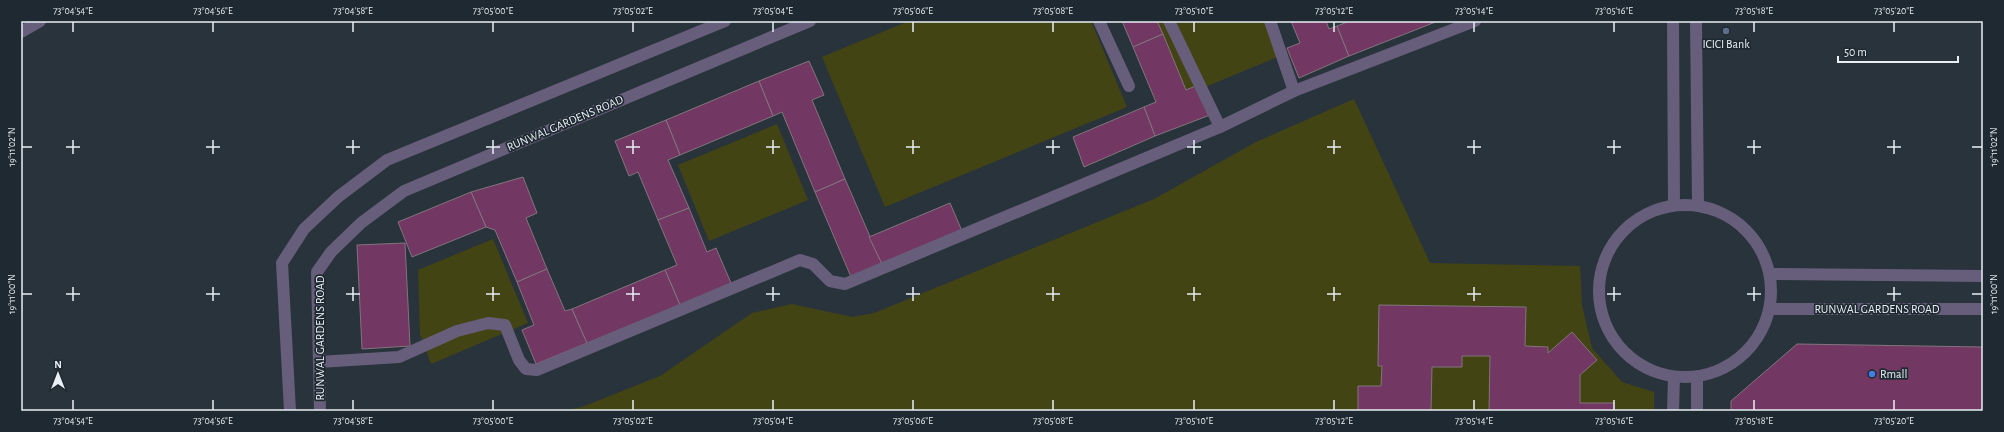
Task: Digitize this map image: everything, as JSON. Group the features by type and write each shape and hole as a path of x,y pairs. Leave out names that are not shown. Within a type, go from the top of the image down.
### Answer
{"street":[{"path":"21,32 40,21"},
{"path":"290,411 282,263 304,230 338,196 387,160 725,21"},
{"name":"RUNWAL GARDENS ROAD","path":"320,411 317,272 331,252 361,223 404,191 810,21"},
{"path":"1099,21 1129,86"},
{"path":"1169,21 1220,127"},
{"path":"1270,21 1294,91"},
{"path":"319,362 399,357 457,331 488,323 505,325 522,364 526,369 537,370 800,260 813,264 830,281 845,284 1220,127 1294,91 1475,21"},
{"path":"1673,21 1674,205"},
{"path":"1696,21 1698,205"},
{"path":"1674,205 1698,205 1724,213 1745,228 1762,249 1771,274 1771,309 1761,334 1745,354 1723,369 1697,377 1674,377 1647,369 1625,353 1608,331 1599,305 1599,277 1608,251 1625,229 1647,213 1674,205"},
{"path":"1771,274 1983,276"},
{"name":"RUNWAL GARDENS ROAD","path":"1771,309 1983,309"},
{"path":"1673,411 1674,377"},
{"path":"1697,377 1697,411"}],"shaded area":[{"path":"909,21 1091,21 1127,107 885,207 822,57"},
{"path":"1155,21 1273,21 1287,53 1186,95"},
{"path":"1354,99 1430,263 1580,266 1582,305 1592,348 1622,382 1654,392 1654,411 560,411 582,407 660,376 752,313 792,304 852,317 874,313 1154,199 1256,142"},
{"path":"777,124 808,200 709,241 678,165"},
{"path":"493,239 528,323 431,364 420,334 418,270"}],"building":[{"path":"1122,21 1157,21 1163,34 1133,47"},
{"path":"1291,21 1326,21 1329,29 1337,26 1349,56 1299,78 1287,48 1300,43"},
{"path":"1350,21 1438,21 1349,56 1337,26"},
{"path":"1163,34 1186,90 1198,85 1210,115 1155,136 1144,107 1156,102 1133,47"},
{"path":"809,61 824,95 812,100 845,179 815,192 782,112 773,116 759,81"},
{"path":"759,81 773,116 680,155 666,120"},
{"path":"1144,107 1155,136 1084,167 1073,137"},
{"path":"666,120 680,155 668,160 689,208 658,220 638,172 629,176 615,141"},
{"path":"523,177 537,213 526,218 547,269 517,282 495,230 486,227 471,192"},
{"path":"845,179 882,264 851,277 815,192"},
{"path":"471,192 486,227 412,257 398,222"},
{"path":"950,203 962,231 882,264 869,237"},
{"path":"689,208 707,252 716,248 731,283 680,305 665,270 677,265 658,220"},
{"path":"405,243 410,346 362,349 357,245"},
{"path":"547,269 565,311 572,309 587,343 536,364 522,330 534,325 517,282"},
{"path":"665,270 680,305 587,343 572,309"},
{"path":"1379,305 1526,307 1525,346 1548,347 1548,353 1572,332 1597,360 1580,375 1580,403 1614,403 1614,411 1489,411 1490,356 1462,356 1462,367 1432,367 1431,411 1358,411 1358,386 1381,386 1382,366 1378,366"},
{"name":"Rmall","path":"1797,344 1983,347 1983,411 1731,411 1731,401"}],"place":[{"name":"ICICI Bank","path":"1726,31"},
{"name":"Rmall","path":"1872,374"}]}
